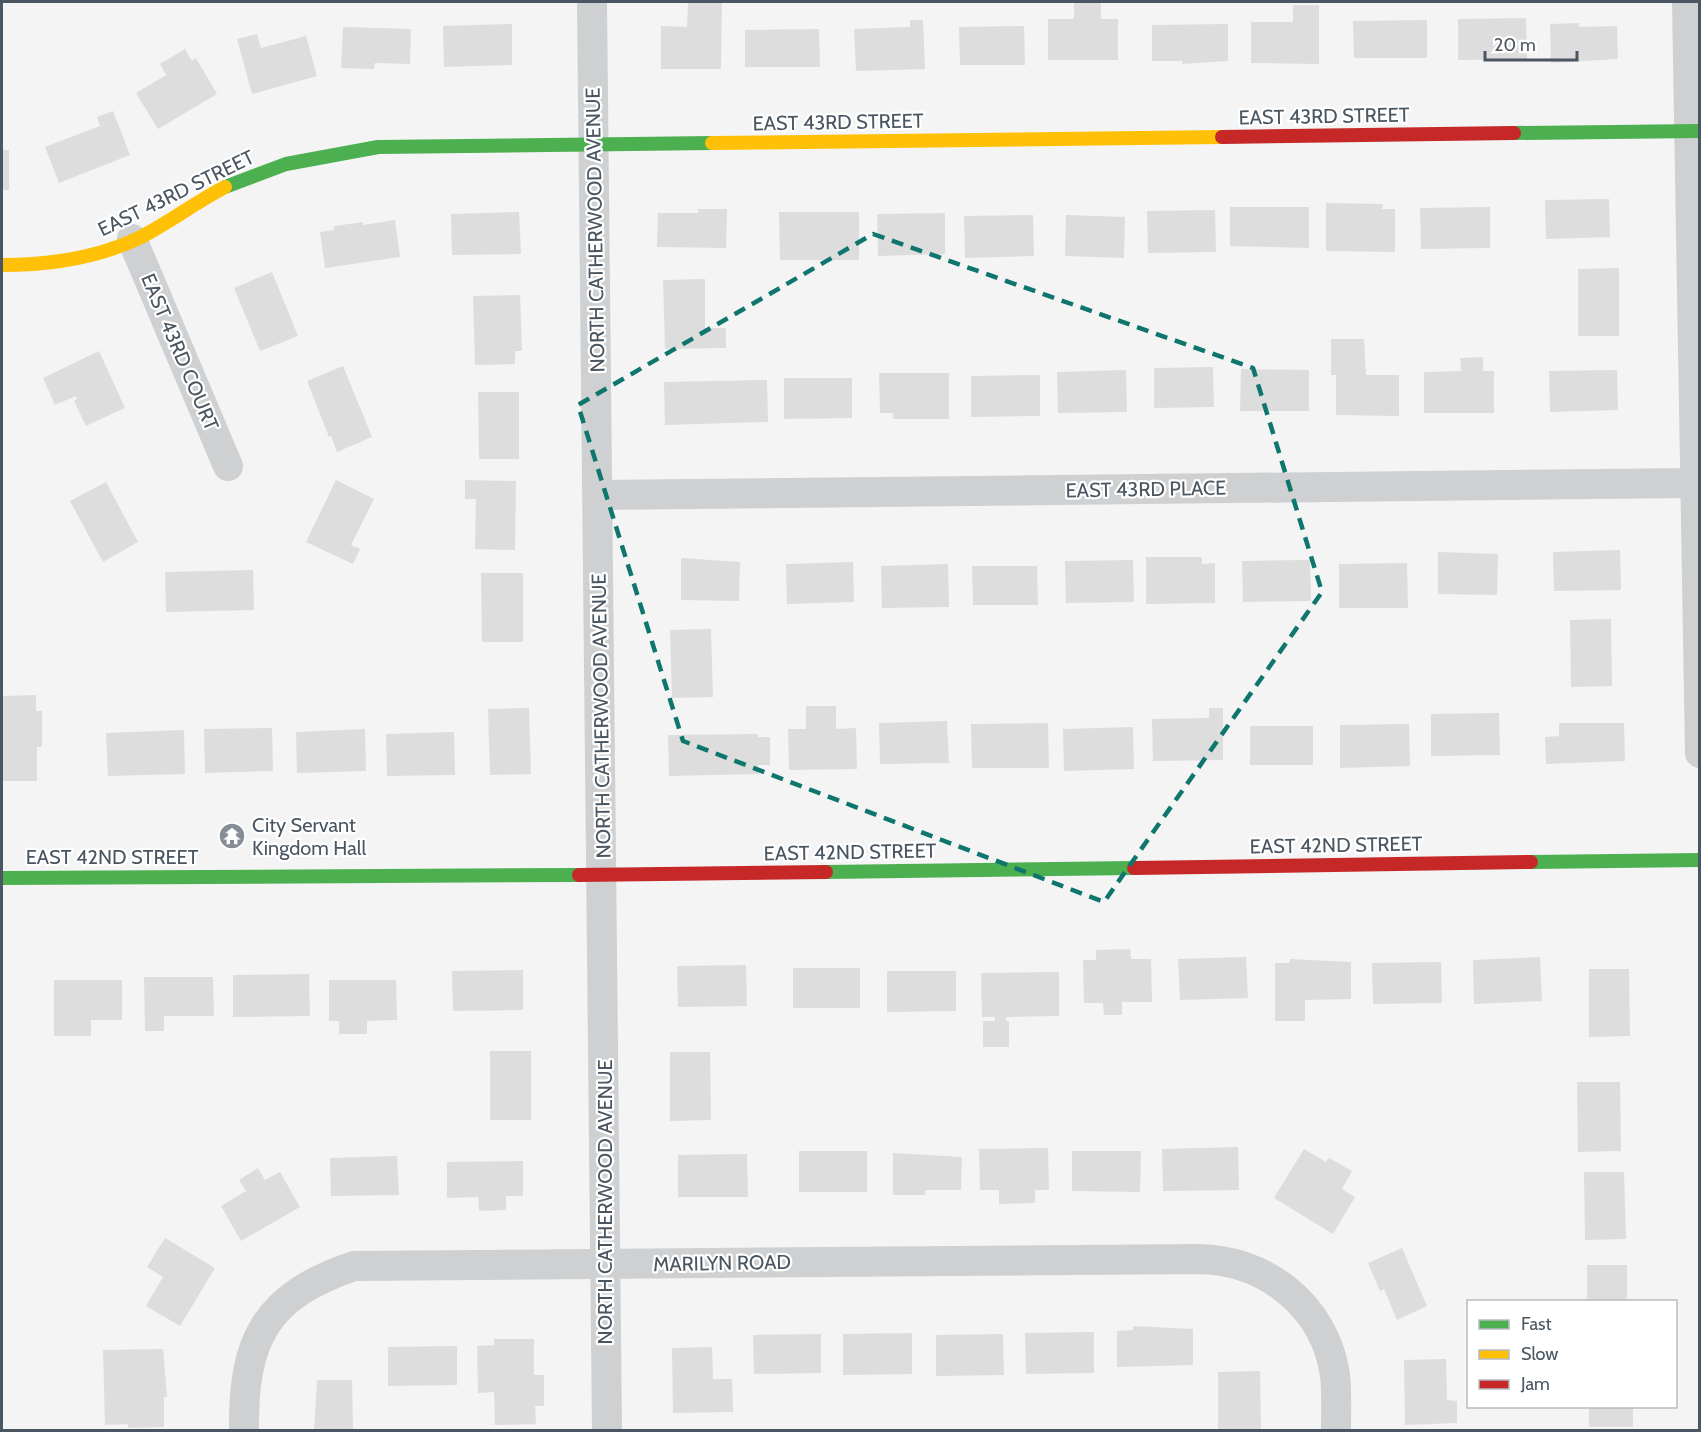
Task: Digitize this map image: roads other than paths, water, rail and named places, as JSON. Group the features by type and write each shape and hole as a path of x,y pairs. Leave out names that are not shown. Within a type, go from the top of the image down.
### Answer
{"street":[{"name":"NORTH CATHERWOOD AVENUE","path":"592,2 603,875 607,1431"},
{"path":"1687,2 1694,131 1694,483 1700,753"},
{"name":"EAST 43RD STREET","path":"2,266 71,260 158,228 195,203 234,183 305,158 378,147 1694,131"},
{"name":"EAST 43RD COURT","path":"132,239 228,466"},
{"name":"EAST 43RD PLACE","path":"598,495 1694,483"},
{"name":"EAST 42ND STREET","path":"2,878 603,875 1700,860"},
{"name":"MARILYN ROAD","path":"244,1431 244,1392 251,1355 261,1332 279,1307 297,1291 330,1273 354,1266 378,1264 1211,1259 1234,1262 1266,1276 1294,1294 1308,1311 1323,1336 1334,1373 1336,1431"}],"place":[{"name":"City Servant Kingdom Hall","path":"232,836"}]}
